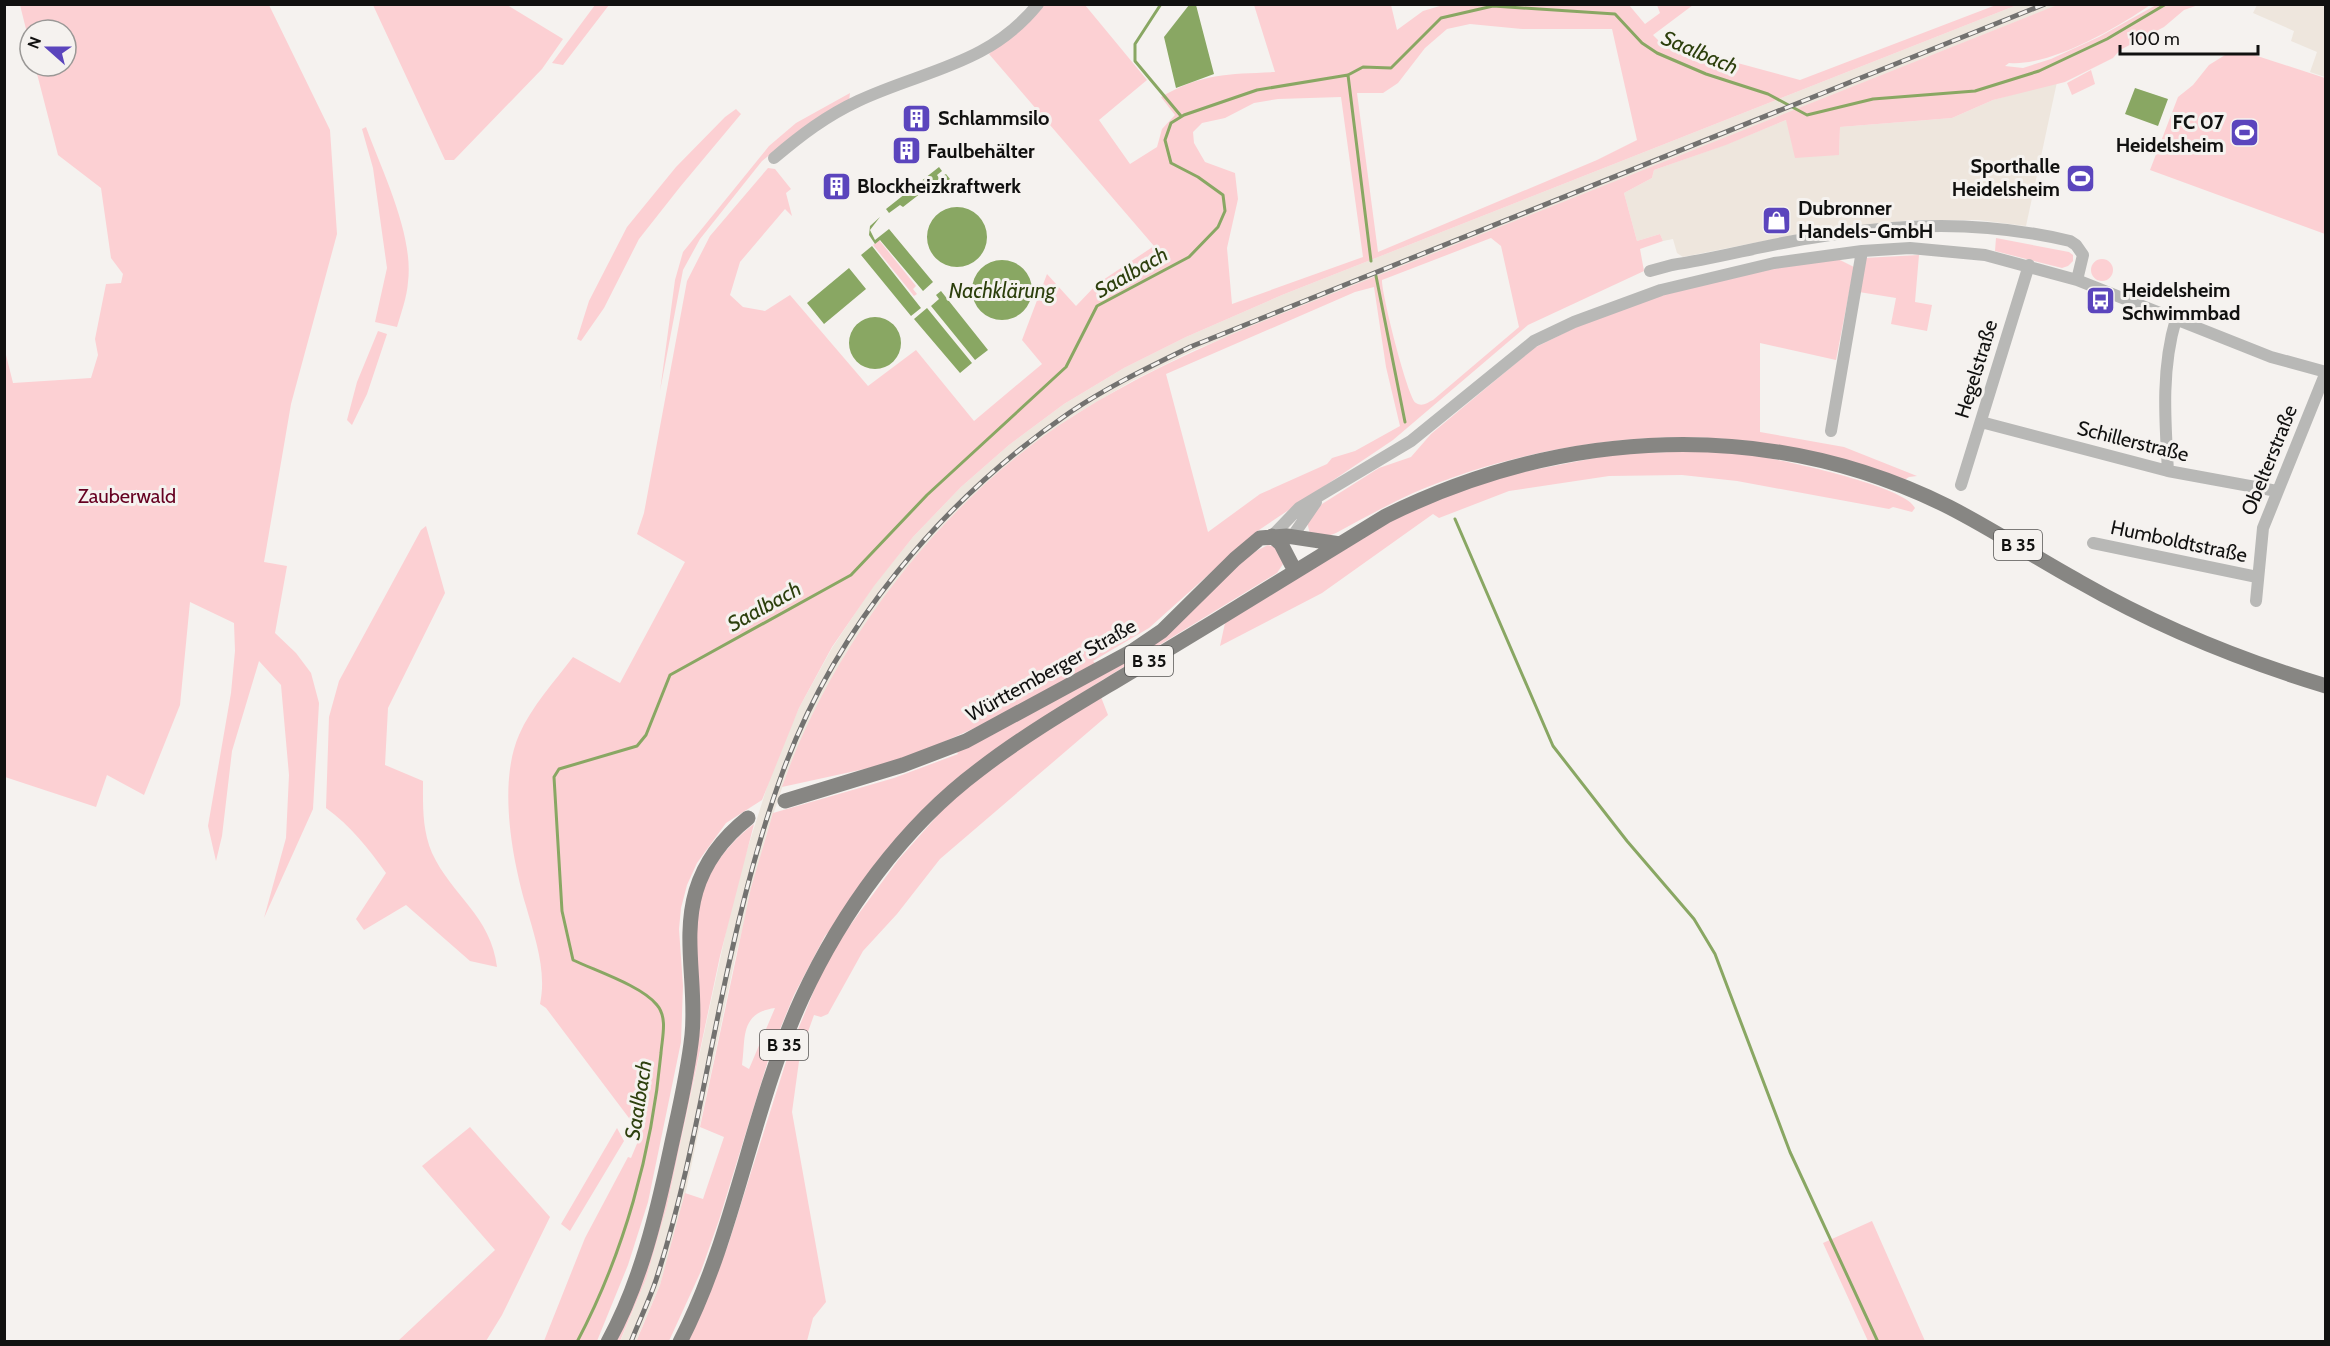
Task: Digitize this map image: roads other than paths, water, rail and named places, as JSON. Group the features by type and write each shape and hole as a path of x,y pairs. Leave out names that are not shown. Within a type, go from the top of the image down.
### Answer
{"main road":[{"name":"B 35","path":"680,1341 710,1276 780,1053 802,999 828,947 892,855 958,787 1041,726 1386,516 1432,494 1525,463 1640,445 1698,442 1766,450 1826,462 1926,497 1974,521 2080,582 2160,624 2224,651 2325,686"},
{"path":"1272,536 1340,544"},
{"path":"1272,536 1281,544 1296,571"},
{"name":"Württemberger Straße","path":"785,801 903,765 966,741 1134,650 1162,631 1254,542 1272,536"},
{"path":"1292,537 1310,562"},
{"path":"608,1341 637,1276 659,1205 683,1091 692,1035 694,990 690,915 705,868 718,848 748,818"}],"street":[{"path":"774,158 806,130 830,115 860,100 957,63 1003,40 1038,4"},
{"path":"1650,271 1810,238 1884,228 1947,224 2019,231 2076,244 2083,255 2077,280"},
{"path":"1272,536 1299,508 1411,441 1534,341 1574,322 1661,290 1774,263 1862,251 1911,248 1959,251 2029,265 2077,280 2271,357 2325,372"},
{"path":"1831,431 1862,251"},
{"name":"Hegelstraße","path":"1961,485 2029,265"},
{"path":"2168,471 2165,378 2167,348 2176,320"},
{"name":"Obelterstraße","path":"2256,601 2263,528 2325,372"},
{"name":"Schillerstraße","path":"1981,423 2168,471 2277,491"},
{"path":"1292,537 1323,494"},
{"name":"Humboldtstraße","path":"2093,543 2257,577"}],"water":[{"path":"1189,5 1196,5 1214,74 1176,88 1164,37"},
{"path":"2135,88 2168,99 2158,126 2125,114"},
{"path":"939,167 942,171 937,175 939,178 946,174 950,179 943,184 939,179 903,207 900,205 889,213 886,209"},
{"name":"Nachklärung","path":"957,207 978,216 987,237 978,258 957,267 936,258 927,237 936,216"},
{"path":"880,217 870,230 875,240 889,229 933,282 923,291 880,240 875,244 869,235 870,226"},
{"path":"872,246 921,308 911,316 861,255"},
{"name":"Nachklärung","path":"1002,260 1023,269 1032,290 1023,311 1002,320 981,311 972,290 981,269"},
{"path":"849,268 866,289 824,324 807,303"},
{"path":"941,291 988,350 975,360 931,306 939,299 936,295"},
{"path":"927,308 972,363 960,373 914,319"},
{"name":"Nachklärung","path":"875,317 885,319 893,325 899,333 901,343 899,353 893,361 885,367 875,369 865,367 857,361 851,353 849,343 851,333 857,325 865,319"}],"waterway":[{"path":"1161,4 1135,44 1135,61 1181,116"},
{"name":"Saalbach","path":"577,1342 594,1308 622,1238 643,1164 657,1090 663,1022 660,1010 650,998 618,980 573,960 562,911 554,777 559,769 637,746 646,735 670,675 851,575 927,495 1066,367 1097,306 1189,257 1218,227 1225,211 1223,195 1198,177 1171,163 1165,140 1171,123 1184,115 1257,90 1348,75 1363,67 1391,68 1441,18 1493,6 1615,14 1642,43 1657,53 1706,74 1768,94 1807,115 1873,99 1975,91 2039,71 2107,39 2166,4"},
{"path":"1348,75 1371,261"},
{"path":"1376,276 1405,422"},
{"path":"1455,519 1553,746 1627,841 1694,919 1715,954 1790,1152 1878,1342"}],"railway":[{"path":"631,1342 656,1280 679,1201 741,912 782,774 804,720 831,668 863,619 898,571 936,527 978,486 1022,448 1069,413 1128,378 1190,347 2045,4"}],"place":[{"name":"Schlammsilo","path":"917,118"},
{"name":"FC 07 Heidelsheim","path":"2245,133"},
{"name":"Faulbehälter","path":"906,151"},
{"name":"Sporthalle Heidelsheim","path":"2081,178"},
{"name":"Blockheizkraftwerk","path":"836,186"},
{"name":"Dubronner Handels-GmbH","path":"1777,220"},
{"name":"Heidelsheim Schwimmbad","path":"2101,301"}],"park label":[{"name":"Zauberwald","path":"127,496"}]}
